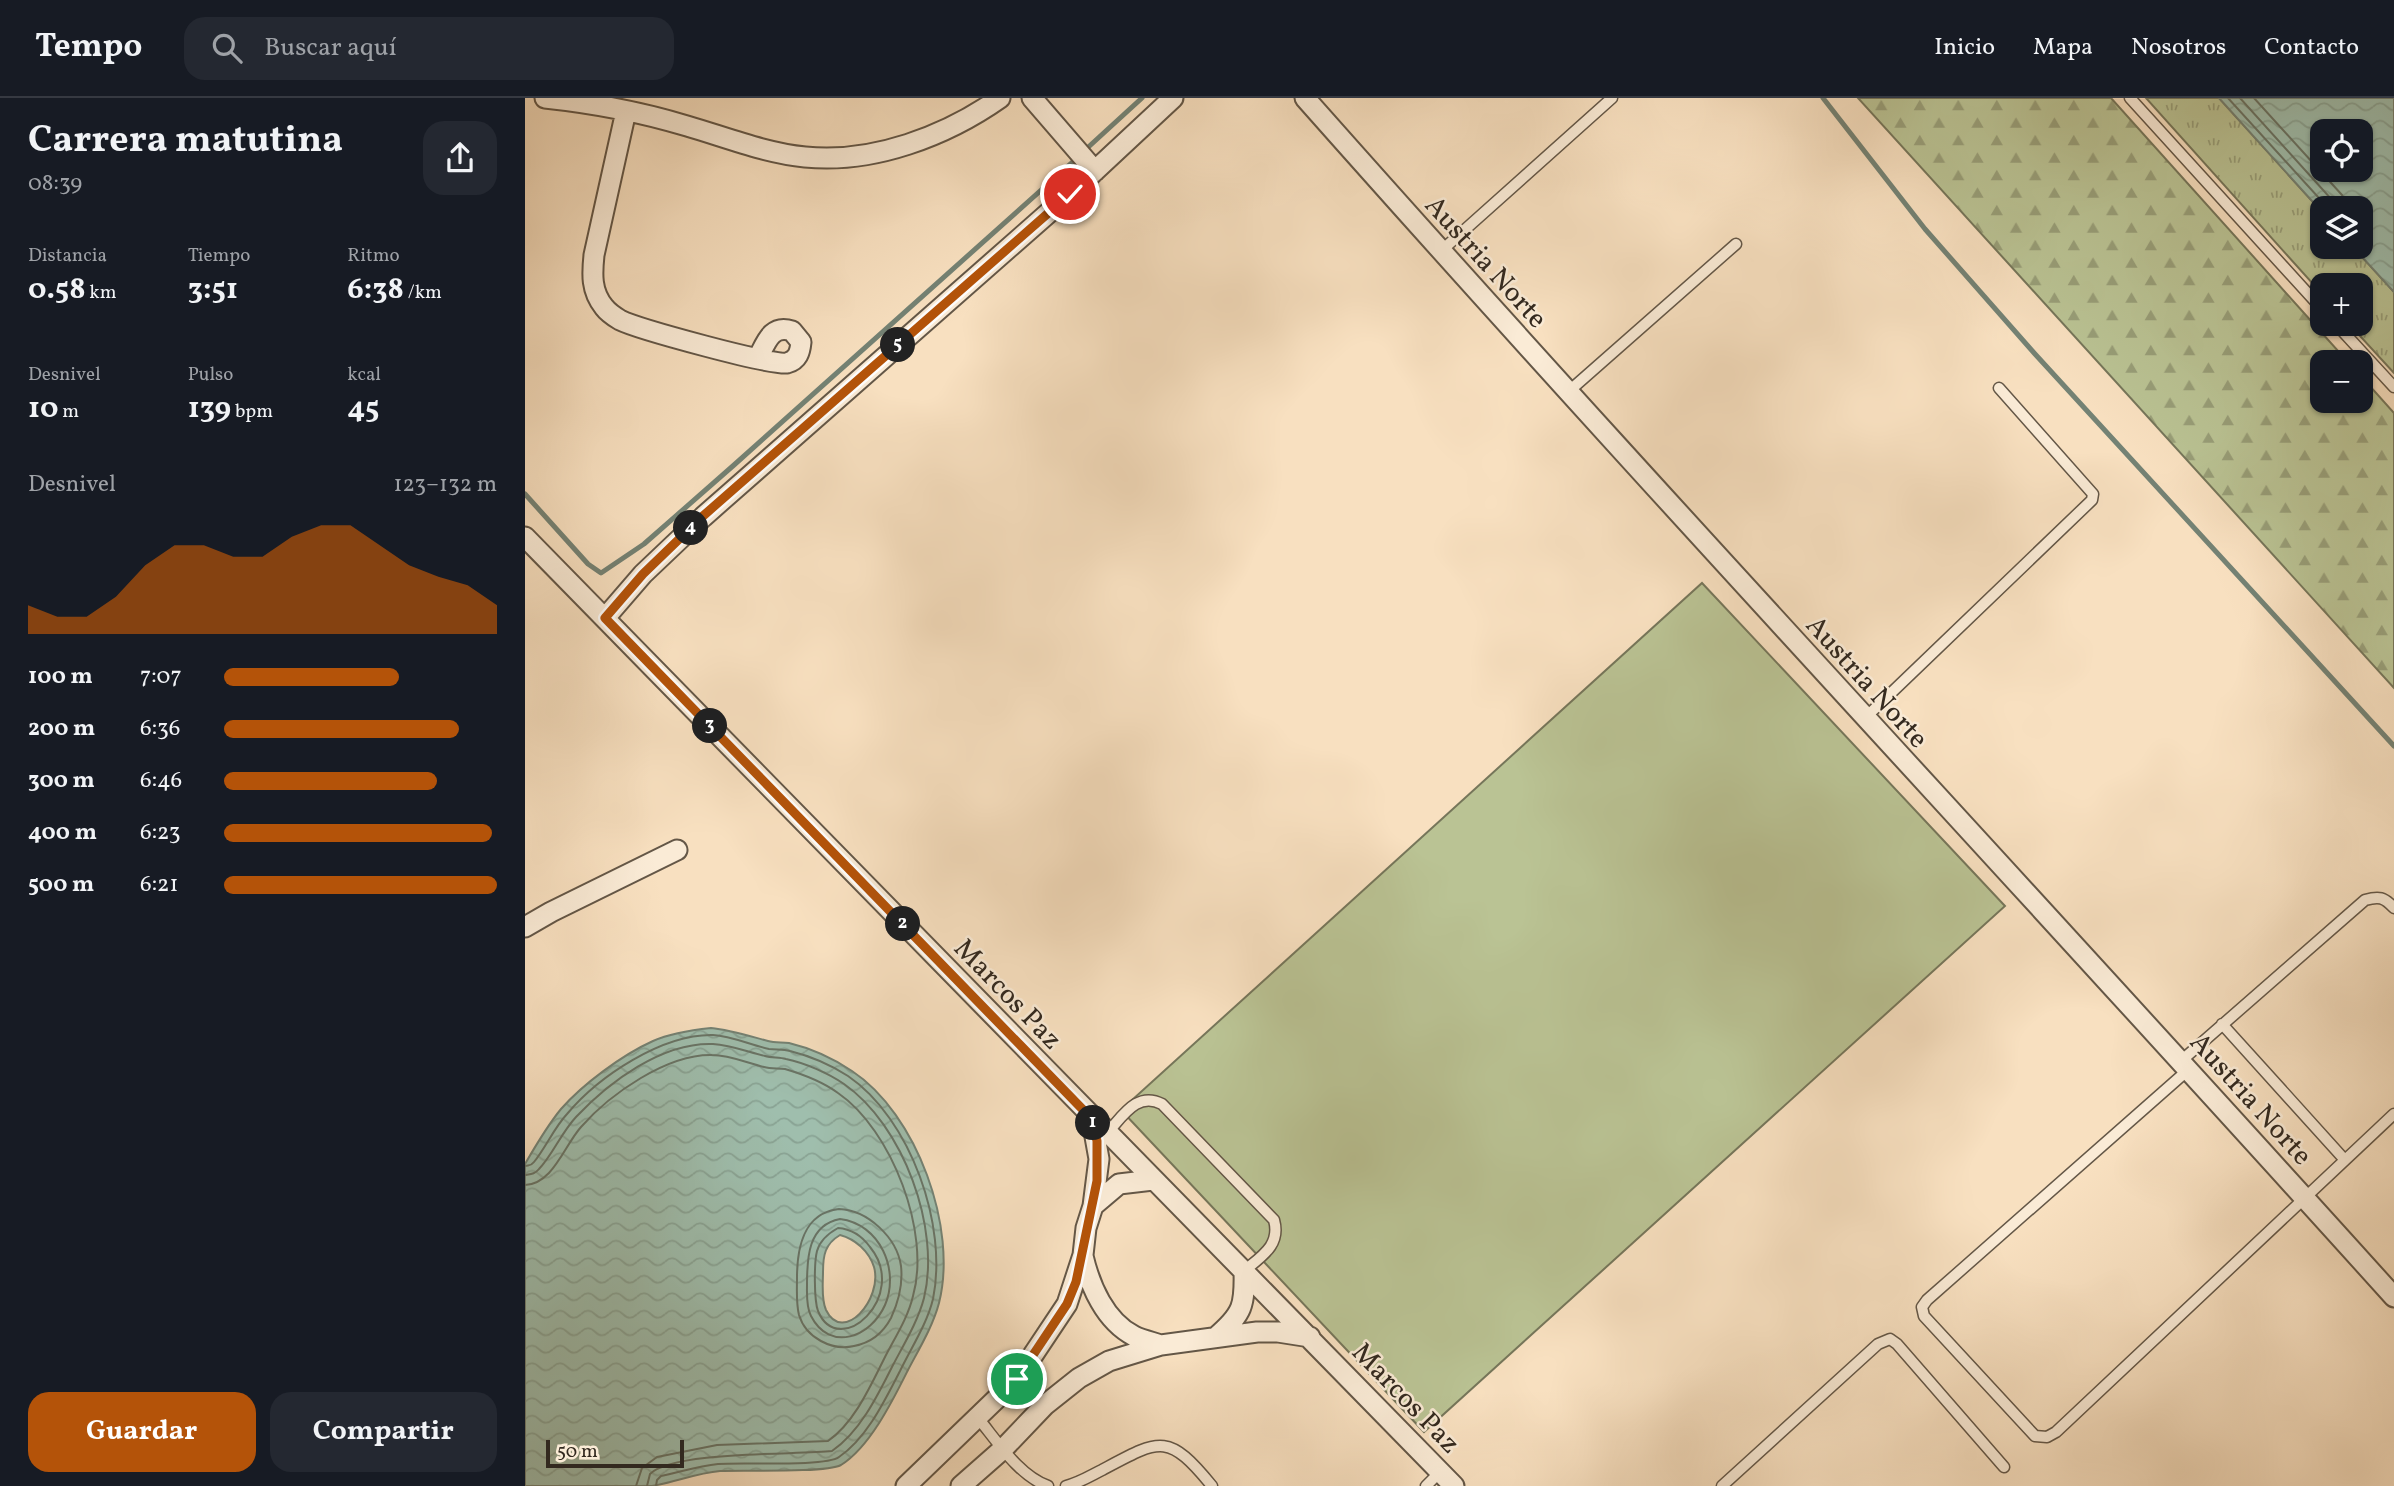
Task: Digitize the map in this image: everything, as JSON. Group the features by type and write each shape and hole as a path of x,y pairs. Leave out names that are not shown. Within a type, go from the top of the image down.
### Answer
{"street":[{"path":"545,98 626,111 804,158 840,158 880,151 934,135 954,127 1000,98"},
{"path":"1032,98 1092,167"},
{"path":"605,618 643,574 703,516 1092,167 1173,98"},
{"name":"Austria Norte","path":"1305,98 1864,718 2185,1065 2394,1297"},
{"path":"626,111 594,255 591,277 596,295 604,307 619,320 758,358"},
{"name":"Marcos Paz","path":"525,537 1092,1119 1310,1337 1440,1481"},
{"path":"525,927 677,850"},
{"path":"907,1486 1017,1379 1067,1304 1083,1255 1086,1228 1093,1206 1099,1159 1092,1119"},
{"path":"1093,1206 1119,1184 1153,1180"},
{"path":"1083,1255 1088,1277 1103,1307 1133,1336 1161,1345"},
{"path":"1216,1338 1235,1321 1243,1307 1244,1271"},
{"path":"961,1486 1003,1449 1045,1405 1079,1378 1109,1361 1161,1345 1257,1332 1310,1337"}],"lane":[{"path":"1441,251 1612,98"},
{"path":"2130,98 2310,296"},
{"path":"1568,392 1736,244"},
{"path":"2347,336 2394,387"},
{"path":"1864,718 2092,500 2093,494 1999,388"},
{"path":"2394,908 2386,899 2377,897 2365,900 2222,1024 2185,1065 1927,1300 1922,1307 1924,1316 2035,1436 2047,1437 2056,1432 2394,1114"},
{"path":"2222,1024 2344,1159"},
{"path":"1107,1133 1135,1102 1154,1099 1162,1104 1274,1220 1277,1230 1271,1248 1244,1271"},
{"path":"1722,1486 1878,1344 1890,1339 2004,1467"},
{"path":"978,1418 1033,1480 1048,1486"},
{"path":"1066,1486 1146,1449 1161,1445 1171,1446 1193,1462 1212,1486"}],"green space":[{"path":"1858,98 2111,98 2310,320 2310,336 2325,336 2337,350 2310,350 2310,413 2373,413 2373,389 2394,413 2394,688"},
{"path":"2146,98 2219,98 2310,199 2310,259 2364,259 2394,292 2394,373 2360,336 2373,336 2373,273 2310,273 2310,281"},
{"path":"1702,583 2005,906 1424,1432 1121,1110"}],"water":[{"path":"2219,98 2394,98 2394,292 2364,259 2373,259 2373,196 2310,196 2310,199"},
{"path":"711,1028 771,1042 789,1043 822,1054 852,1071 875,1090 896,1115 927,1175 943,1241 943,1273 939,1303 933,1320 880,1422 862,1447 841,1465 802,1470 720,1471 652,1486 525,1486 525,1164 561,1109 604,1071 653,1041 674,1034","holes":["840,1235 861,1246 869,1256 875,1279 873,1292 860,1314 842,1323 833,1320 824,1306 823,1266 824,1255 831,1242"]}],"waterway":[{"path":"1084,151 1142,98"},
{"path":"1823,98 1925,229 2035,354 2394,746"},
{"path":"525,494 588,564 601,573 644,544 1077,158"}],"route":[{"path":"1017,1379 1067,1304 1076,1282 1097,1181 1099,1159 1092,1119 605,618 643,574 703,516 1070,194"}]}
